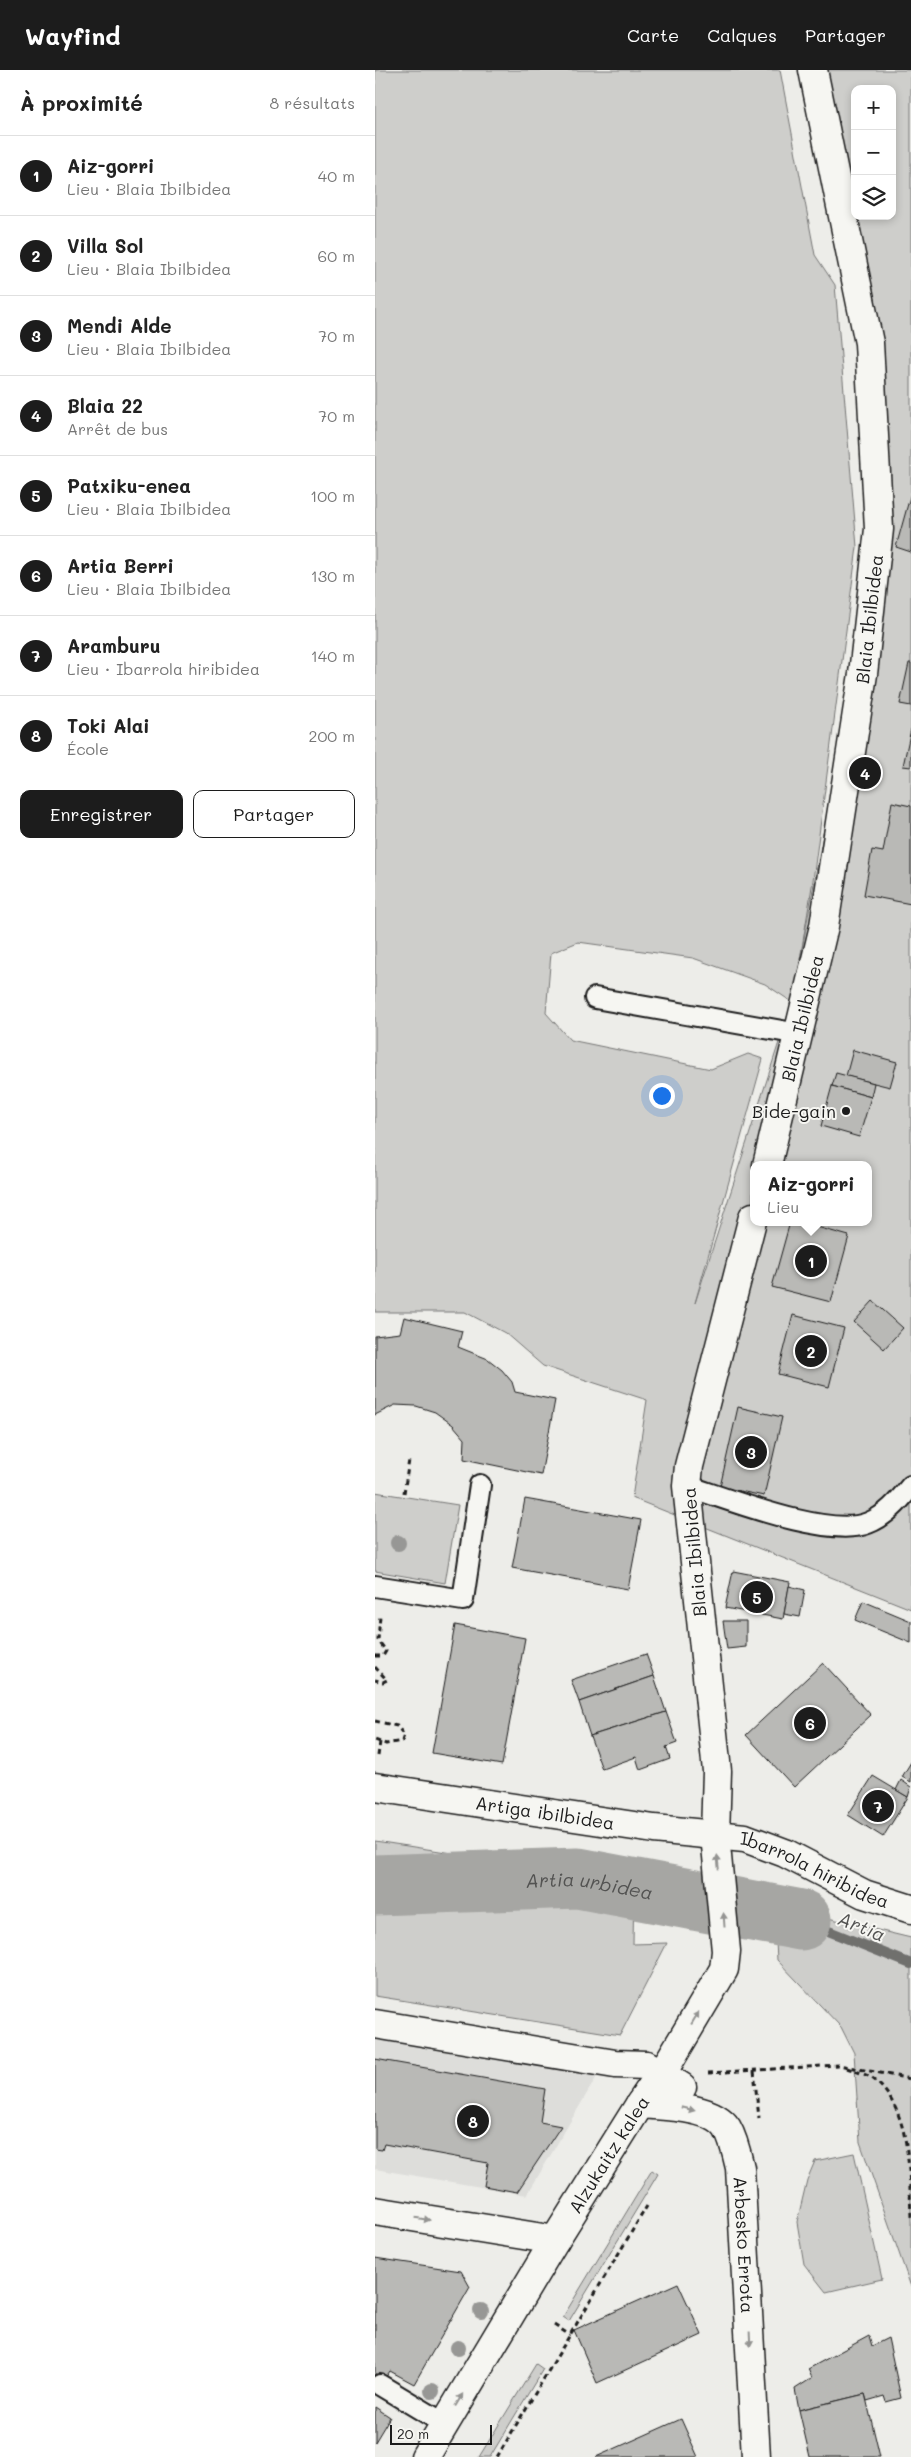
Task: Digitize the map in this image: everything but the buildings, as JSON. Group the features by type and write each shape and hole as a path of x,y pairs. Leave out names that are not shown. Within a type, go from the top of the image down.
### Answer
{"street":[{"name":"Blaia Ibilbidea","path":"768,1161 824,926 863,674 879,529 869,343 813,70"},
{"name":"Blaia Ibilbidea","path":"715,1835 717,1771 687,1486 689,1466 751,1226"},
{"name":"Artiga ibilbidea","path":"375,1787 654,1829 715,1835"},
{"name":"Alzukaitz kalea","path":"425,2457 555,2240 640,2104 682,2077 724,1969 726,1951 722,1889 715,1835"},
{"name":"Ibarrola hiribidea","path":"715,1835 745,1838 785,1853 864,1894 911,1910"},
{"path":"375,2024 615,2064 647,2065 682,2077"},
{"name":"Arbesko Errota","path":"640,2104 679,2107 709,2114 726,2127 735,2147 740,2168 756,2457"},
{"path":"375,2211 555,2240"}],"lane":[{"path":"595,998 799,1034"},
{"path":"375,1586 463,1600 480,1484"},
{"path":"687,1486 786,1517 834,1526 868,1524 893,1508 911,1486"},
{"path":"380,2386 445,2424"}],"path":[{"path":"404,1493 409,1460"},
{"path":"375,1656 383,1656 386,1651 378,1640 378,1628"},
{"path":"375,1667 387,1680 383,1682 375,1680"},
{"path":"375,1720 397,1726 404,1735 402,1741 395,1744 375,1740"},
{"path":"378,1757 380,1742"},
{"path":"839,2065 871,2078 891,2095 905,2121 911,2217"},
{"path":"682,2077 839,2065 911,2079"},
{"path":"497,2457 647,2206"},
{"path":"554,2325 570,2335"}],"shaded area":[{"path":"375,70 780,70 815,255 835,285 857,547 813,880 800,960 879,529 869,343 812,70 911,70 911,1609 632,1498 647,1400 543,1366 505,1333 465,1312 375,1312","holes":["578,942 693,958 765,984 792,1002 695,1303 763,1059 748,1054 711,1069 570,1040 546,1013 551,953"]},
{"path":"375,1492 458,1505 445,1583 375,1571"},
{"path":"375,1841 634,1881 633,1944 667,1943 620,2035 375,1996"},
{"path":"774,1905 911,1938 911,2287 860,2142 854,2053 841,2027 777,1960"},
{"path":"375,2035 599,2073 527,2195 375,2169"},
{"path":"854,2153 882,2279 826,2292 804,2264 797,2222 807,2180 815,2161"},
{"path":"652,2170 658,2174 569,2321 563,2317"},
{"path":"536,2364 543,2369 490,2457 479,2457"}],"waterway":[{"name":"Artia urbidea","path":"375,1885 578,1878 801,1920"},
{"name":"Artia","path":"801,1920 911,1964"}],"place":[{"name":"Blaia 22","path":"865,773"},
{"name":"Bide-gain","path":"846,1111"},
{"name":"Aiz-gorri","path":"811,1261"},
{"name":"Villa Sol","path":"811,1351"},
{"name":"Mendi Alde","path":"751,1452"},
{"name":"Patxiku-enea","path":"757,1597"},
{"name":"Artia Berri","path":"810,1723"},
{"name":"Aramburu","path":"878,1806"},
{"name":"Toki Alai","path":"473,2121"}]}
